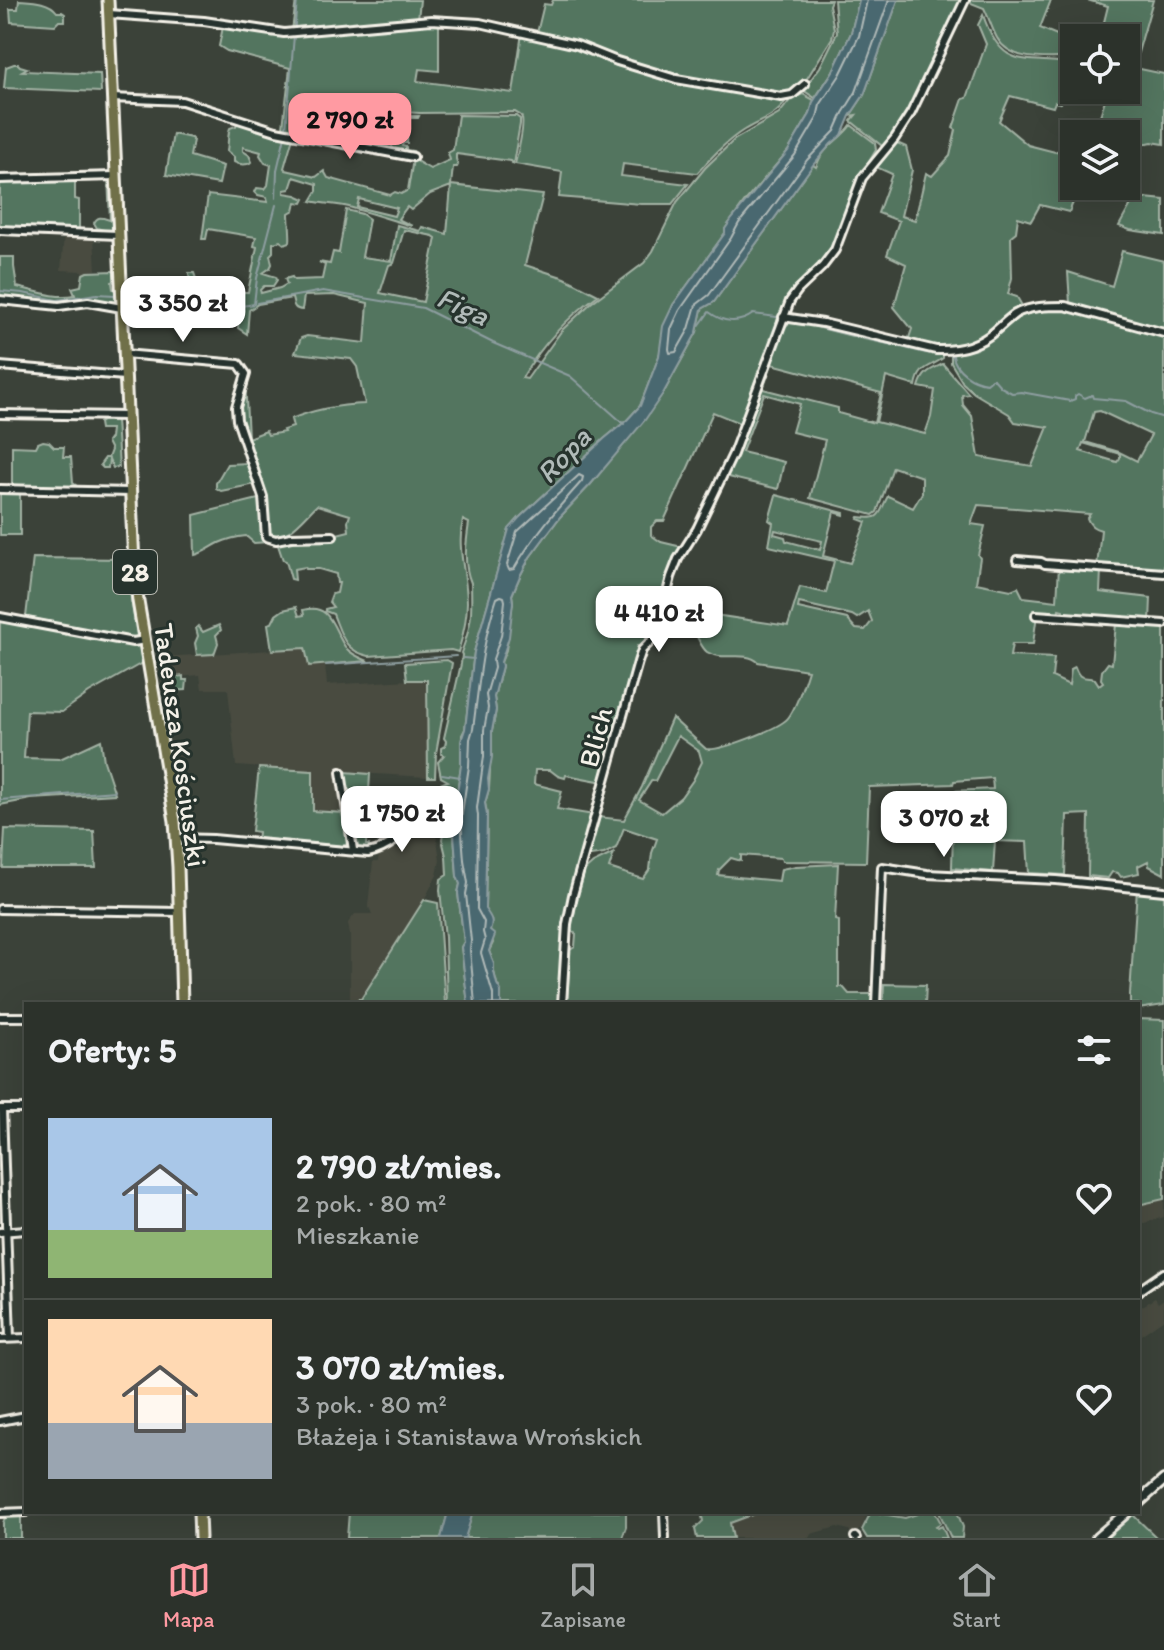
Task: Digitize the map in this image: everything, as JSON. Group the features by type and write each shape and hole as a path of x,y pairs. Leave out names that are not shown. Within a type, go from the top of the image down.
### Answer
{"main road":[{"name":"28","path":"108,0 122,306"},
{"name":"Tadeusza Kościuszki","path":"122,306 134,564 176,838 182,1002"},
{"path":"199,1514 200,1538"}],"street":[{"name":"Blich","path":"562,1002 567,924 573,895 638,662 642,650 658,628 678,559 697,529 733,454 790,301 835,250 862,178 911,113 965,0"},
{"path":"109,14 204,21 290,34 431,20 480,23 571,43 632,66 689,82 781,97 792,95 805,84"},
{"path":"112,98 182,101 276,131 413,157"},
{"path":"0,179 116,176"},
{"path":"0,230 118,235"},
{"path":"0,300 59,306 88,302 122,306"},
{"path":"783,317 823,323 936,350 973,346 1019,312 1056,306 1164,333"},
{"path":"124,354 239,364 246,374 236,407 237,420 263,497 266,537 276,540 333,536"},
{"path":"0,366 125,376"},
{"path":"0,414 127,416"},
{"path":"0,489 130,492"},
{"path":"1017,560 1164,573"},
{"path":"1036,615 1164,624"},
{"path":"0,617 133,642 145,640"},
{"path":"341,772 353,850"},
{"path":"176,838 368,853 400,837 432,807"},
{"path":"876,1002 882,867 927,874 1056,880 1164,891"},
{"path":"0,909 179,912"},
{"path":"0,1017 24,1017"},
{"path":"10,1338 2,1232 1,1109 24,1109"},
{"path":"2,1232 24,1230"},
{"path":"1140,1290 1164,1273"},
{"path":"0,1339 24,1338"},
{"path":"0,1421 24,1416"},
{"path":"1140,1501 1164,1480"},
{"path":"0,1513 24,1512"},
{"path":"664,1514 665,1538"},
{"path":"1097,1538 1124,1514"}],"shaded area":[{"path":"64,235 94,236 96,270 83,274 82,271 61,270"},
{"path":"305,648 309,666 325,665 327,685 427,679 428,777 339,772 345,814 313,811 313,771 236,766 228,689 202,689 200,675 166,678 163,657"},
{"path":"433,813 440,860 437,875 361,1000 350,999 348,923 355,914 372,914 368,905 373,862 378,862 379,854 389,848 398,849 399,844"},
{"path":"1164,1199 1164,1217 1140,1224 1140,1205"},
{"path":"1155,1298 1158,1303 1164,1299 1164,1319 1140,1336 1140,1308"},
{"path":"755,1514 867,1514 861,1529 852,1535 849,1530 837,1527 811,1534 809,1538 733,1538 730,1523"}],"green space":[{"path":"19,0 50,6 65,14 65,21 55,25 11,22 10,9 18,9"},
{"path":"296,0 420,0 418,19 292,31"},
{"path":"553,0 831,0 829,5 834,29 832,38 803,85 788,94 689,80 614,58 570,40 537,33 544,4 551,5"},
{"path":"834,0 859,0 851,33 833,71 815,98 803,90 820,67 837,33"},
{"path":"898,0 961,0 906,117 882,146 851,121 856,115 850,116 864,95"},
{"path":"968,0 1051,0 1040,28 1060,36 1060,58 1029,57 1011,51 997,38 984,8"},
{"path":"1087,0 1153,0 1140,46 1140,24 1104,24 1108,6"},
{"path":"983,15 990,33 1006,53 1027,60 1060,62 1060,103 1055,102 1053,107 1010,96 999,121 1028,145 1055,152 1060,150 1060,200 1074,200 1069,212 1040,205 1031,221 1018,217 1016,232 1011,236 1012,278 1008,294 1017,297 1021,304 1019,309 989,333 970,343 939,346 908,341 912,329 894,307 906,264 887,255 899,221 878,213 892,174 874,166 895,142 906,147 912,170 901,216 915,220 926,173 932,176 950,156 956,130 953,128 986,44 978,25"},
{"path":"439,22 439,71 419,69 417,81 513,93 522,33 576,46 681,83 781,98 785,102 772,115 731,139 697,173 623,164 621,176 688,184 672,204 559,197 562,172 515,164 522,119 515,112 367,110 365,118 371,120 362,122 358,136 353,138 349,134 352,124 348,117 343,116 345,112 336,116 333,125 330,124 329,106 327,134 283,127 290,68 227,51 219,46 223,27 297,36"},
{"path":"14,64 27,68 22,71 100,74 101,92 4,88 6,67"},
{"path":"1140,69 1164,74 1164,144 1140,145 1140,120 1092,120 1089,117 1099,119 1104,104 1140,104"},
{"path":"803,94 814,100 810,114 788,151 746,200 673,305 659,356 640,406 509,530 474,652 453,820 468,1002 447,1002 440,890 441,879 447,875 442,839 444,828 438,803 440,784 448,781 441,777 438,762 444,755 441,748 445,746 444,738 470,619 471,583 466,553 469,523 463,520 461,530 467,602 458,652 369,656 354,650 342,636 333,614 325,611 333,607 329,602 332,594 337,593 339,583 336,574 305,567 294,569 295,580 291,579 278,545 282,540 335,539 337,534 349,531 350,515 317,505 288,532 275,536 268,534 266,503 238,408 245,379 248,438 266,431 268,435 284,432 293,427 291,419 309,413 365,404 357,367 351,359 295,353 301,338 307,336 365,343 368,303 334,295 304,296 302,310 295,308 292,298 258,304 249,310 247,334 238,328 239,317 216,311 198,311 191,306 150,306 137,311 132,308 132,291 140,288 143,296 182,300 190,288 189,273 194,273 195,293 248,292 257,247 254,246 256,237 208,229 206,239 202,239 208,195 268,202 267,197 255,192 257,188 265,189 268,185 271,165 265,163 261,152 243,147 252,162 243,165 234,162 234,157 227,151 230,128 236,126 238,120 293,137 286,170 316,177 324,171 328,178 390,195 408,190 413,159 430,169 450,160 448,153 453,150 458,115 516,116 520,124 513,164 510,161 456,154 458,165 453,167 451,185 543,195 525,265 565,278 598,295 546,343 522,378 527,379 562,330 591,303 644,263 677,202 705,168 734,140 779,114 791,99","holes":["294,177 317,184 311,201 349,207 412,226 398,219 407,207 411,210 430,194 451,186 447,234 422,227 420,231 397,225 391,261 362,257 369,219 346,210 339,253 333,252 330,264 319,262 325,265 322,279 294,280 292,277 285,279 287,284 280,288 261,293 264,286 273,286 277,280 263,273 272,264 270,255 273,243 290,242 289,213 294,210 296,202 303,203 305,199 284,193 284,190 290,189","359,199 397,208 394,216 357,207","404,230 436,238 423,302 380,293 389,265 394,263"]},
{"path":"401,116 419,116 408,118 407,143 402,146 412,153 392,150 394,127"},
{"path":"851,125 875,143 876,150 854,187 839,231 826,257 787,297 742,424 713,412 664,521 657,521 651,527 651,535 661,542 682,547 668,575 657,621 648,641 638,646 641,649 604,782 566,775 565,778 550,770 535,770 534,784 562,791 557,809 594,815 568,908 560,1002 501,1002 501,991 489,951 493,943 485,909 485,803 496,710 494,697 506,650 512,595 530,557 664,392 697,332 702,309 714,302 825,151","holes":["632,616 651,618 649,630 631,629"]},
{"path":"173,134 193,140 190,156 223,166 219,184 166,175"},
{"path":"108,177 111,178 113,223 110,232 97,228 94,223 99,218 110,220"},
{"path":"75,178 79,229 0,226 0,180"},
{"path":"1140,198 1164,200 1164,235 1119,226 1133,200"},
{"path":"1122,251 1164,261 1164,330 1070,303 1068,272 1112,286"},
{"path":"0,257 14,257 17,287 53,295 75,295 72,288 81,286 83,274 87,272 114,271 115,303 56,303 0,297"},
{"path":"1060,309 1164,336 1164,571 1097,567 1101,530 1089,523 1087,518 1090,514 978,505 971,524 985,526 976,583 1011,590 1018,587 1023,597 1057,601 1059,566 1101,570 1100,592 1151,598 1150,622 1063,614 1063,610 1059,609 1058,614 1037,614 1033,644 1012,644 1010,656 1054,658 1052,677 1069,685 1071,669 1075,667 1080,676 1095,679 1099,685 1103,682 1102,671 1108,663 1112,664 1116,624 1164,628 1164,874 1149,866 1148,861 1138,866 1139,873 1121,877 1112,872 1108,878 1088,876 1089,814 1067,815 1065,875 1029,873 1027,842 995,841 993,872 952,868 954,791 993,789 992,778 954,781 953,784 869,787 866,862 782,861 781,858 741,855 741,861 731,858 718,875 779,881 781,869 838,864 835,920 839,921 839,987 849,994 873,994 873,1002 567,1002 570,950 575,947 576,934 570,930 584,871 614,853 609,868 643,879 650,869 657,839 624,828 616,848 591,856 599,817 624,820 672,718 706,749 713,749 762,733 783,722 797,701 808,670 758,662 747,657 713,655 705,650 696,635 687,632 701,627 701,613 788,626 800,587 826,593 834,561 769,546 773,523 769,520 776,495 844,513 834,512 823,556 850,563 866,522 859,517 876,516 888,496 913,508 922,493 922,477 893,467 877,512 873,515 810,498 825,440 792,432 800,404 764,394 742,452 784,462 778,489 728,477 783,328 791,322 801,323 943,354 943,358 922,371 916,386 886,377 876,422 925,434 935,390 919,387 925,375 943,364 969,394 962,395 963,405 972,416 979,457 1032,466 1048,427 1015,422 1009,414 963,383 951,363 951,354 977,349 1019,316","holes":["772,364 881,393 874,423 838,413 838,408 763,389","1100,411 1151,435 1137,461 1085,442 1094,412","1083,443 1120,454 1120,458 1117,462 1080,451","775,530 822,541 820,550 786,541 785,537 774,534","799,603 857,618 868,611 872,621 865,630 856,629 847,619 798,608","678,736 699,751 702,762 693,780 681,797 662,813 639,800 652,780 655,781"]},
{"path":"116,420 119,467 113,468 109,459 108,468 103,468 100,465 111,450 107,442 111,429 100,429 99,423"},
{"path":"43,441 54,447 64,447 63,457 71,457 73,483 77,488 12,488 12,446 36,447"},
{"path":"249,463 256,484 221,491 216,488 227,464"},
{"path":"0,492 20,493 20,535 0,535"},
{"path":"262,498 263,534 268,542 254,543 246,536 239,537 195,555 194,515"},
{"path":"33,558 128,559 137,636 132,638 26,617"},
{"path":"296,607 299,616 304,615 303,610 313,609 326,614 346,648 368,661 309,666 305,648 272,650 268,624 283,610"},
{"path":"0,618 139,644 142,663 62,712 27,711 24,758 60,759 101,740 115,794 31,799 0,805"},
{"path":"219,625 221,630 216,635 218,643 214,654 197,655 196,628 198,626 203,632"},
{"path":"447,660 452,663 436,753 435,777 428,777 427,680 407,680 405,663"},
{"path":"183,676 183,680 187,680 186,690 168,691 166,678"},
{"path":"259,768 313,771 313,811 344,813 349,842 336,847 257,841 258,832 252,831"},
{"path":"345,772 370,774 368,849 358,847"},
{"path":"5,829 94,831 96,868 3,868"},
{"path":"1137,889 1164,893 1164,1005 1140,1009 1140,1002 1130,1002"},
{"path":"424,900 438,903 445,1002 356,1002"},
{"path":"884,984 926,985 925,1002 883,1002"},
{"path":"1140,1019 1164,1020 1164,1199 1140,1205"},
{"path":"349,1514 447,1514 441,1538 347,1538"},
{"path":"472,1514 626,1514 622,1538 465,1538"},
{"path":"701,1514 755,1514 730,1523 733,1538 697,1538 695,1529 703,1521"},
{"path":"870,1514 905,1518 917,1514 936,1514 941,1523 936,1526 942,1526 947,1538 867,1538 862,1530"},
{"path":"940,1514 958,1514 963,1527 962,1538 951,1538"},
{"path":"1133,1515 1157,1538 1107,1538"},
{"path":"21,1516 21,1538 3,1538 5,1518"}],"water":[{"path":"859,0 898,0 864,95 842,135 813,165 714,302 702,309 697,332 664,392 645,420 560,517 530,557 512,595 509,637 494,697 496,710 485,803 485,909 491,919 490,931 495,935 489,951 501,991 501,1002 468,1002 453,820 474,652 509,529 640,406 659,356 663,326 673,305 732,219 788,151 851,33"},
{"path":"447,1514 472,1514 465,1538 441,1538"}],"waterway":[{"path":"286,130 297,0"},
{"path":"276,198 277,170 285,136"},
{"name":"Figa","path":"129,297 209,306 254,304 257,278 276,205"},
{"name":"Figa","path":"0,291 57,300 97,294 115,295"},
{"name":"Figa","path":"257,303 323,291 423,308 570,376 624,424"},
{"path":"699,326 709,312 730,321 742,320 753,314 777,317"},
{"path":"792,321 942,355"},
{"path":"950,355 971,378 987,383 993,378 1012,393 1070,401 1078,394 1085,398 1092,395 1093,398 1126,401 1164,418"},
{"path":"48,629 63,633"},
{"path":"326,665 456,656"},
{"path":"463,658 474,659"},
{"path":"442,774 460,777"},
{"path":"0,800 115,791"}],"water label":[{"name":"Ropa","path":"563,455"}]}
